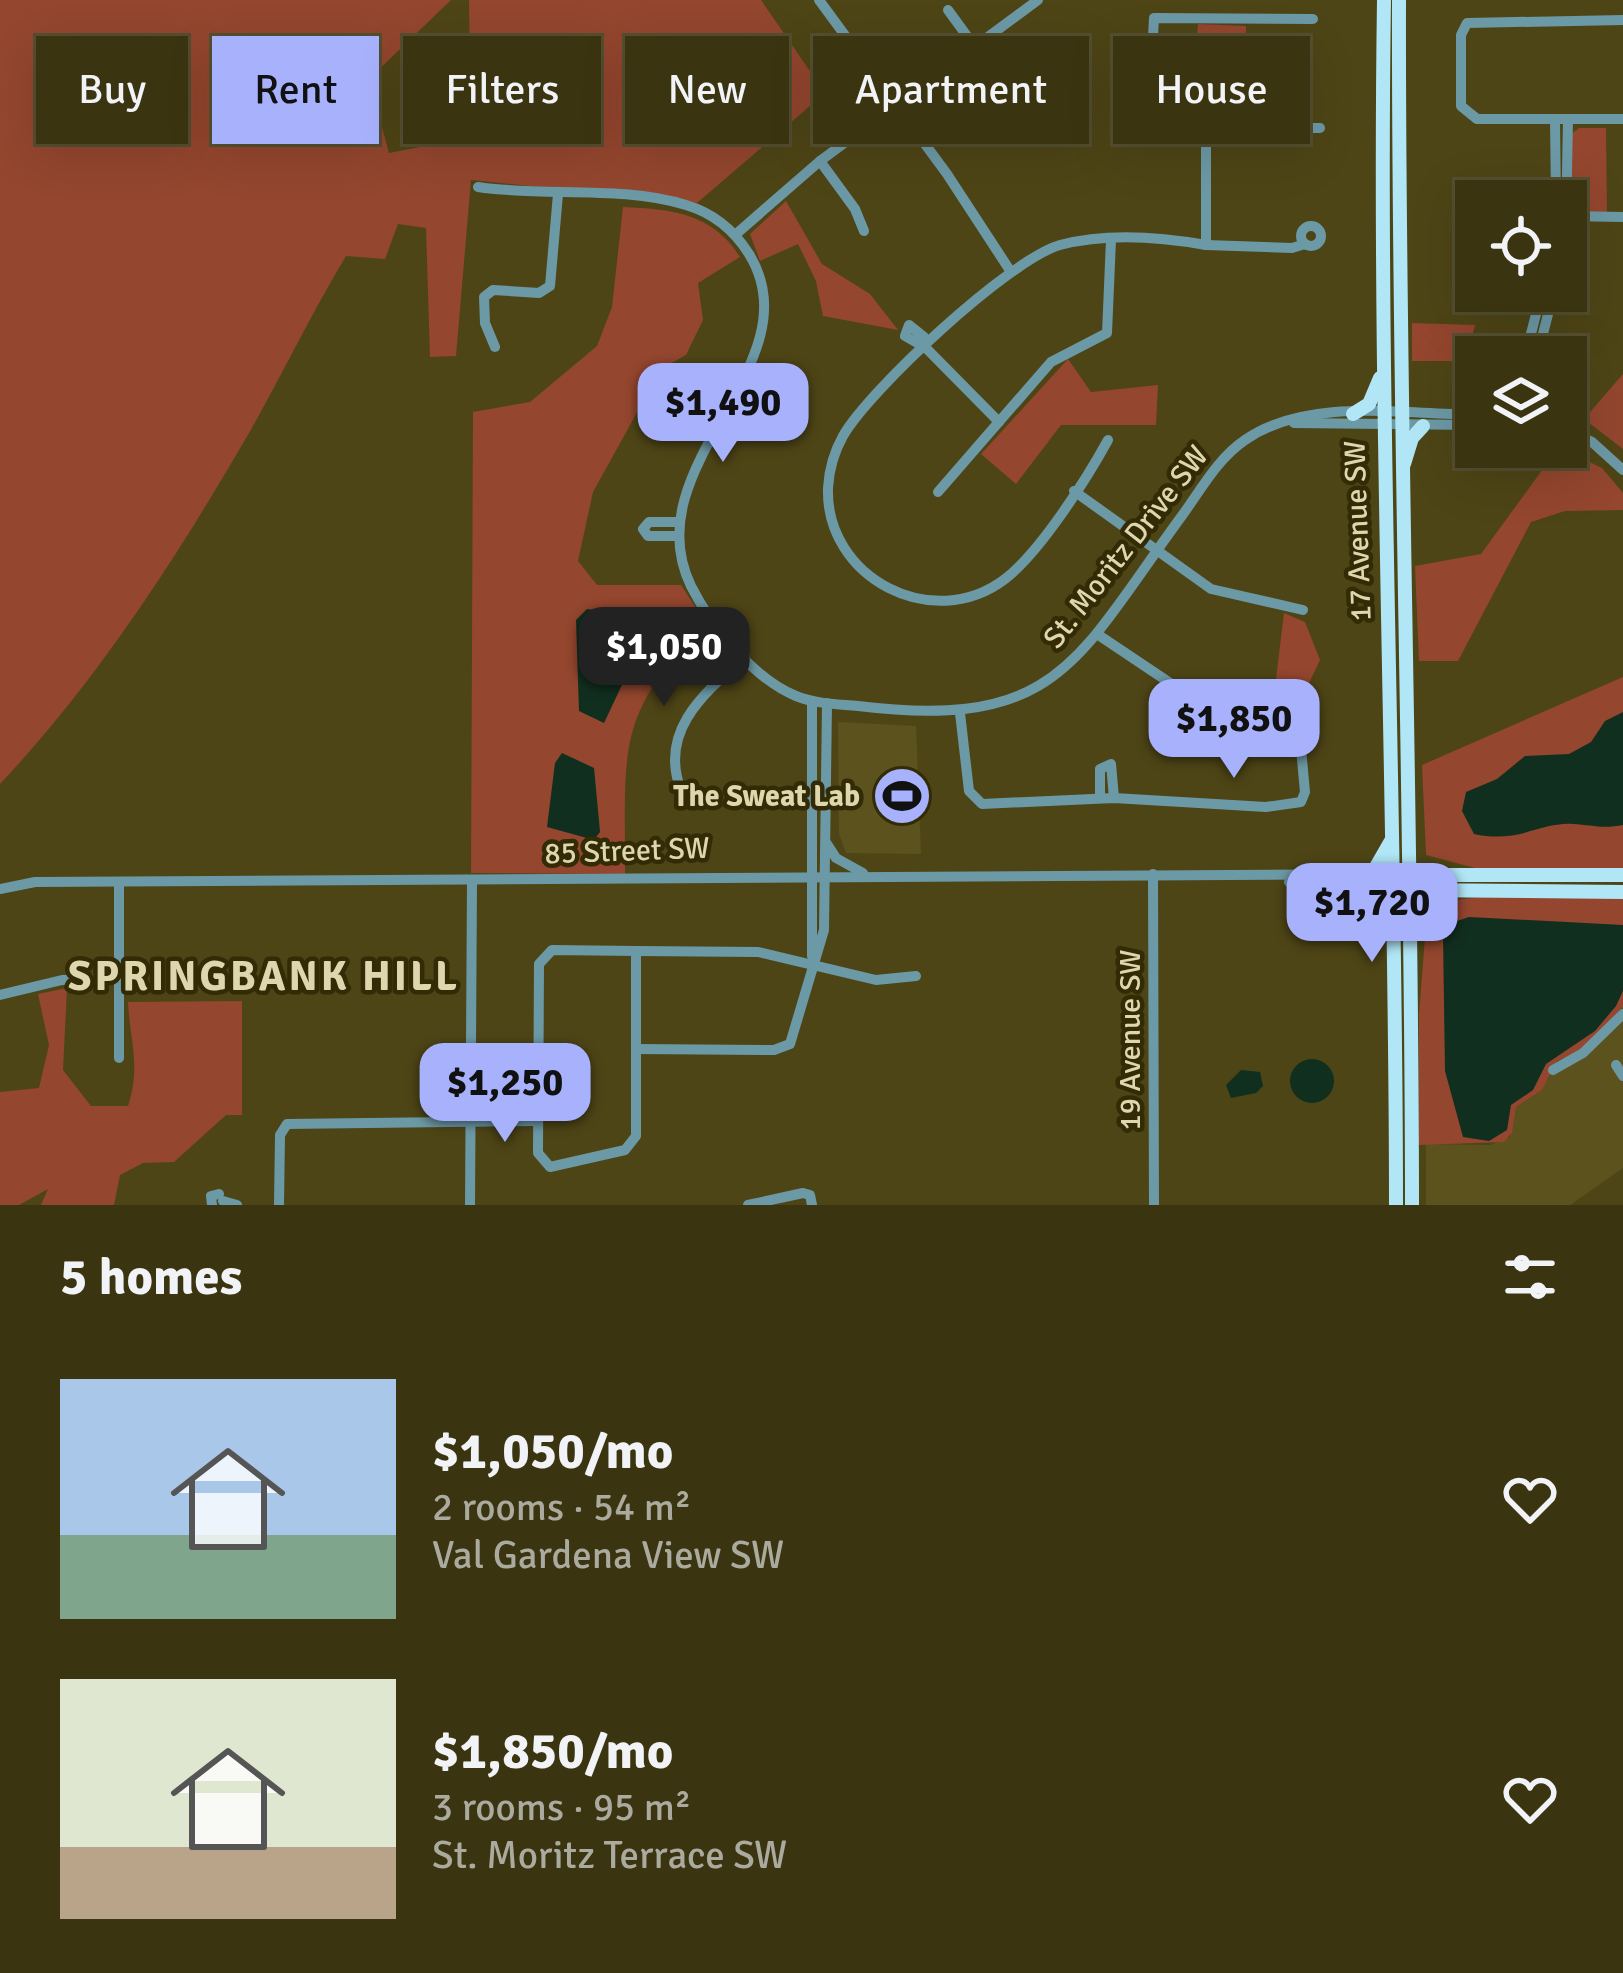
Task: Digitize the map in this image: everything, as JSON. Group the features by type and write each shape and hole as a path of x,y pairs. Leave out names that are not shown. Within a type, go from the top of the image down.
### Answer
{"main road":[{"name":"17 Avenue SW","path":"1384,0 1382,374 1399,473 1412,848 1404,882 1404,1157 1412,1205"},
{"name":"17 Avenue SW","path":"1399,0 1390,420 1395,830 1412,935 1404,1041"},
{"path":"1353,414 1369,404 1382,374"},
{"path":"1399,473 1412,438 1424,426"},
{"path":"1372,874 1382,865 1395,830"},
{"path":"1412,848 1424,863 1454,874"},
{"name":"85 Street SW","path":"1404,882 1454,874 1623,875"},
{"name":"85 Street SW","path":"1404,882 1474,893 1623,892"},
{"path":"1412,935 1433,900 1474,893"},
{"name":"17 Avenue SW","path":"1396,1205 1404,1157"}],"street":[{"path":"819,0 845,36"},
{"path":"989,36 1038,0"},
{"path":"1239,0 1239,17"},
{"path":"948,10 968,36"},
{"path":"1150,36 1150,22 1158,16 1313,19"},
{"path":"1623,20 1475,20 1464,26 1464,113 1477,119 1623,119"},
{"path":"1557,180 1561,120"},
{"path":"1561,120 1564,180"},
{"path":"1310,128 1320,128"},
{"path":"478,187 677,202 710,215 735,236 842,144"},
{"path":"923,144 1009,269"},
{"path":"1206,144 1206,245"},
{"path":"820,160 855,209 864,232"},
{"path":"495,347 482,313 484,298 493,290 539,292 550,286 558,194"},
{"path":"1587,218 1623,217"},
{"name":"St. Moritz Drive SW","path":"735,236 760,279 761,332 690,479 679,536 692,586 746,657 779,688 812,701 960,713 1032,691 1061,671 1097,634 1232,450 1257,433 1308,416 1353,414 1390,420"},
{"path":"938,492 1051,362 1110,328 1111,240"},
{"path":"1108,440 1013,572 971,596 940,602 910,598 858,567 832,520 832,462 850,424 1009,269 1062,245 1111,240 1292,248 1305,244"},
{"path":"926,348 999,422"},
{"path":"1390,420 1455,416"},
{"path":"1390,420 1455,425"},
{"name":"St. Moritz Drive SW","path":"1291,422 1390,420"},
{"path":"1587,440 1623,470"},
{"path":"1074,491 1211,589 1303,610"},
{"path":"679,522 649,522 643,529 648,536 679,536"},
{"path":"960,713 974,801 1114,798 1296,805 1305,792 1303,727 1291,712 1241,711 1191,697 1097,634"},
{"path":"682,794 674,760 681,727 698,698 746,657"},
{"path":"812,701 812,964"},
{"path":"636,1049 785,1047 794,1037 824,930 826,703"},
{"path":"1100,798 1100,769 1111,764 1114,798"},
{"path":"826,842 836,858 866,874"},
{"name":"85 Street SW","path":"0,889 34,882 472,883 812,874 1153,874 1404,882"},
{"name":"19 Avenue SW","path":"1153,874 1154,1205"},
{"name":"85 Street SW","path":"1256,878 1372,874 1404,882"},
{"path":"118,1058 119,883"},
{"path":"470,1205 472,883"},
{"path":"636,951 636,1136 630,1149 550,1167 538,1157 538,1121 541,957 553,950 746,952 876,980 916,976"},
{"path":"0,995 62,980 119,978"},
{"path":"1553,1070 1582,1053 1623,1014"},
{"path":"279,1205 280,1136 287,1124 538,1121"},
{"path":"748,1205 806,1193 812,1205"},
{"path":"219,1204 237,1205"}],"shaded area":[{"path":"0,0 451,0 414,36 403,36 403,46 379,69 379,36 212,36 212,144 379,144 379,116 389,153 435,144 601,144 601,36 470,36 469,0 761,0 786,36 625,36 625,144 766,144 697,203 471,180 456,356 430,357 426,228 398,224 385,259 346,256 194,526 103,660 0,784"},
{"path":"1198,24 1246,26 1246,36 1197,36"},
{"path":"789,41 813,76 813,103 789,124"},
{"path":"1579,128 1606,128 1607,214 1587,213 1587,180 1571,180 1571,134"},
{"path":"786,201 822,264 870,294 898,330 823,316 816,281 798,244 760,261 750,234"},
{"path":"623,207 674,212 704,222 740,257 698,283 703,320 686,355 661,369 593,492 578,561 597,585 681,585 709,628 655,684 640,710 626,766 625,874 471,873 473,412 530,402 597,346 612,307"},
{"path":"1412,323 1475,325 1472,336 1455,336 1455,361 1412,361"},
{"path":"1068,359 1091,392 1158,385 1156,425 1061,425 1016,484 981,454"},
{"path":"1623,374 1623,449 1587,421"},
{"path":"1587,461 1602,468 1623,493 1623,510 1565,511 1531,522 1458,661 1419,661 1415,566 1481,554 1544,468 1587,468"},
{"path":"587,609 625,614 646,634 604,723 579,711 576,620"},
{"path":"1284,613 1305,622 1320,660 1300,702 1273,704"},
{"path":"1623,677 1623,870 1475,868 1426,855 1422,765"},
{"path":"1623,712 1623,825 1561,824 1516,835 1474,834 1462,811 1466,792 1497,779 1525,756 1569,754 1591,742 1605,721"},
{"path":"838,722 916,726 921,854 846,853 839,834"},
{"path":"562,753 594,768 600,832 594,840 547,827 555,763"},
{"path":"1480,897 1623,897 1623,1007 1582,1050 1557,1061 1542,1090 1516,1107 1512,1133 1504,1142 1419,1145 1419,1014 1427,912 1437,902"},
{"path":"1469,917 1623,925 1623,991 1616,1006 1595,1031 1546,1064 1533,1090 1511,1105 1507,1130 1489,1141 1463,1137 1445,1071 1443,935 1448,924"},
{"path":"67,988 63,1070 91,1106 128,1106 134,1066 128,1002 242,1001 242,1115 226,1115 174,1162 143,1163 120,1175 114,1205 41,1205 48,1189 19,1205 0,1205 0,1092 39,1088 49,1045 38,994"},
{"path":"1623,1007 1623,1168 1570,1205 1426,1205 1426,1144 1490,1145 1510,1137 1516,1107 1542,1090 1557,1061 1612,1024"},
{"path":"1312,1059 1328,1065 1334,1081 1328,1097 1312,1103 1296,1097 1290,1081 1296,1065"},
{"path":"1241,1070 1260,1072 1263,1086 1256,1093 1231,1098 1226,1085"}],"place":[{"name":"The Sweat Lab","path":"902,796"}],"district":[{"name":"SPRINGBANK HILL","path":"264,976"}]}
